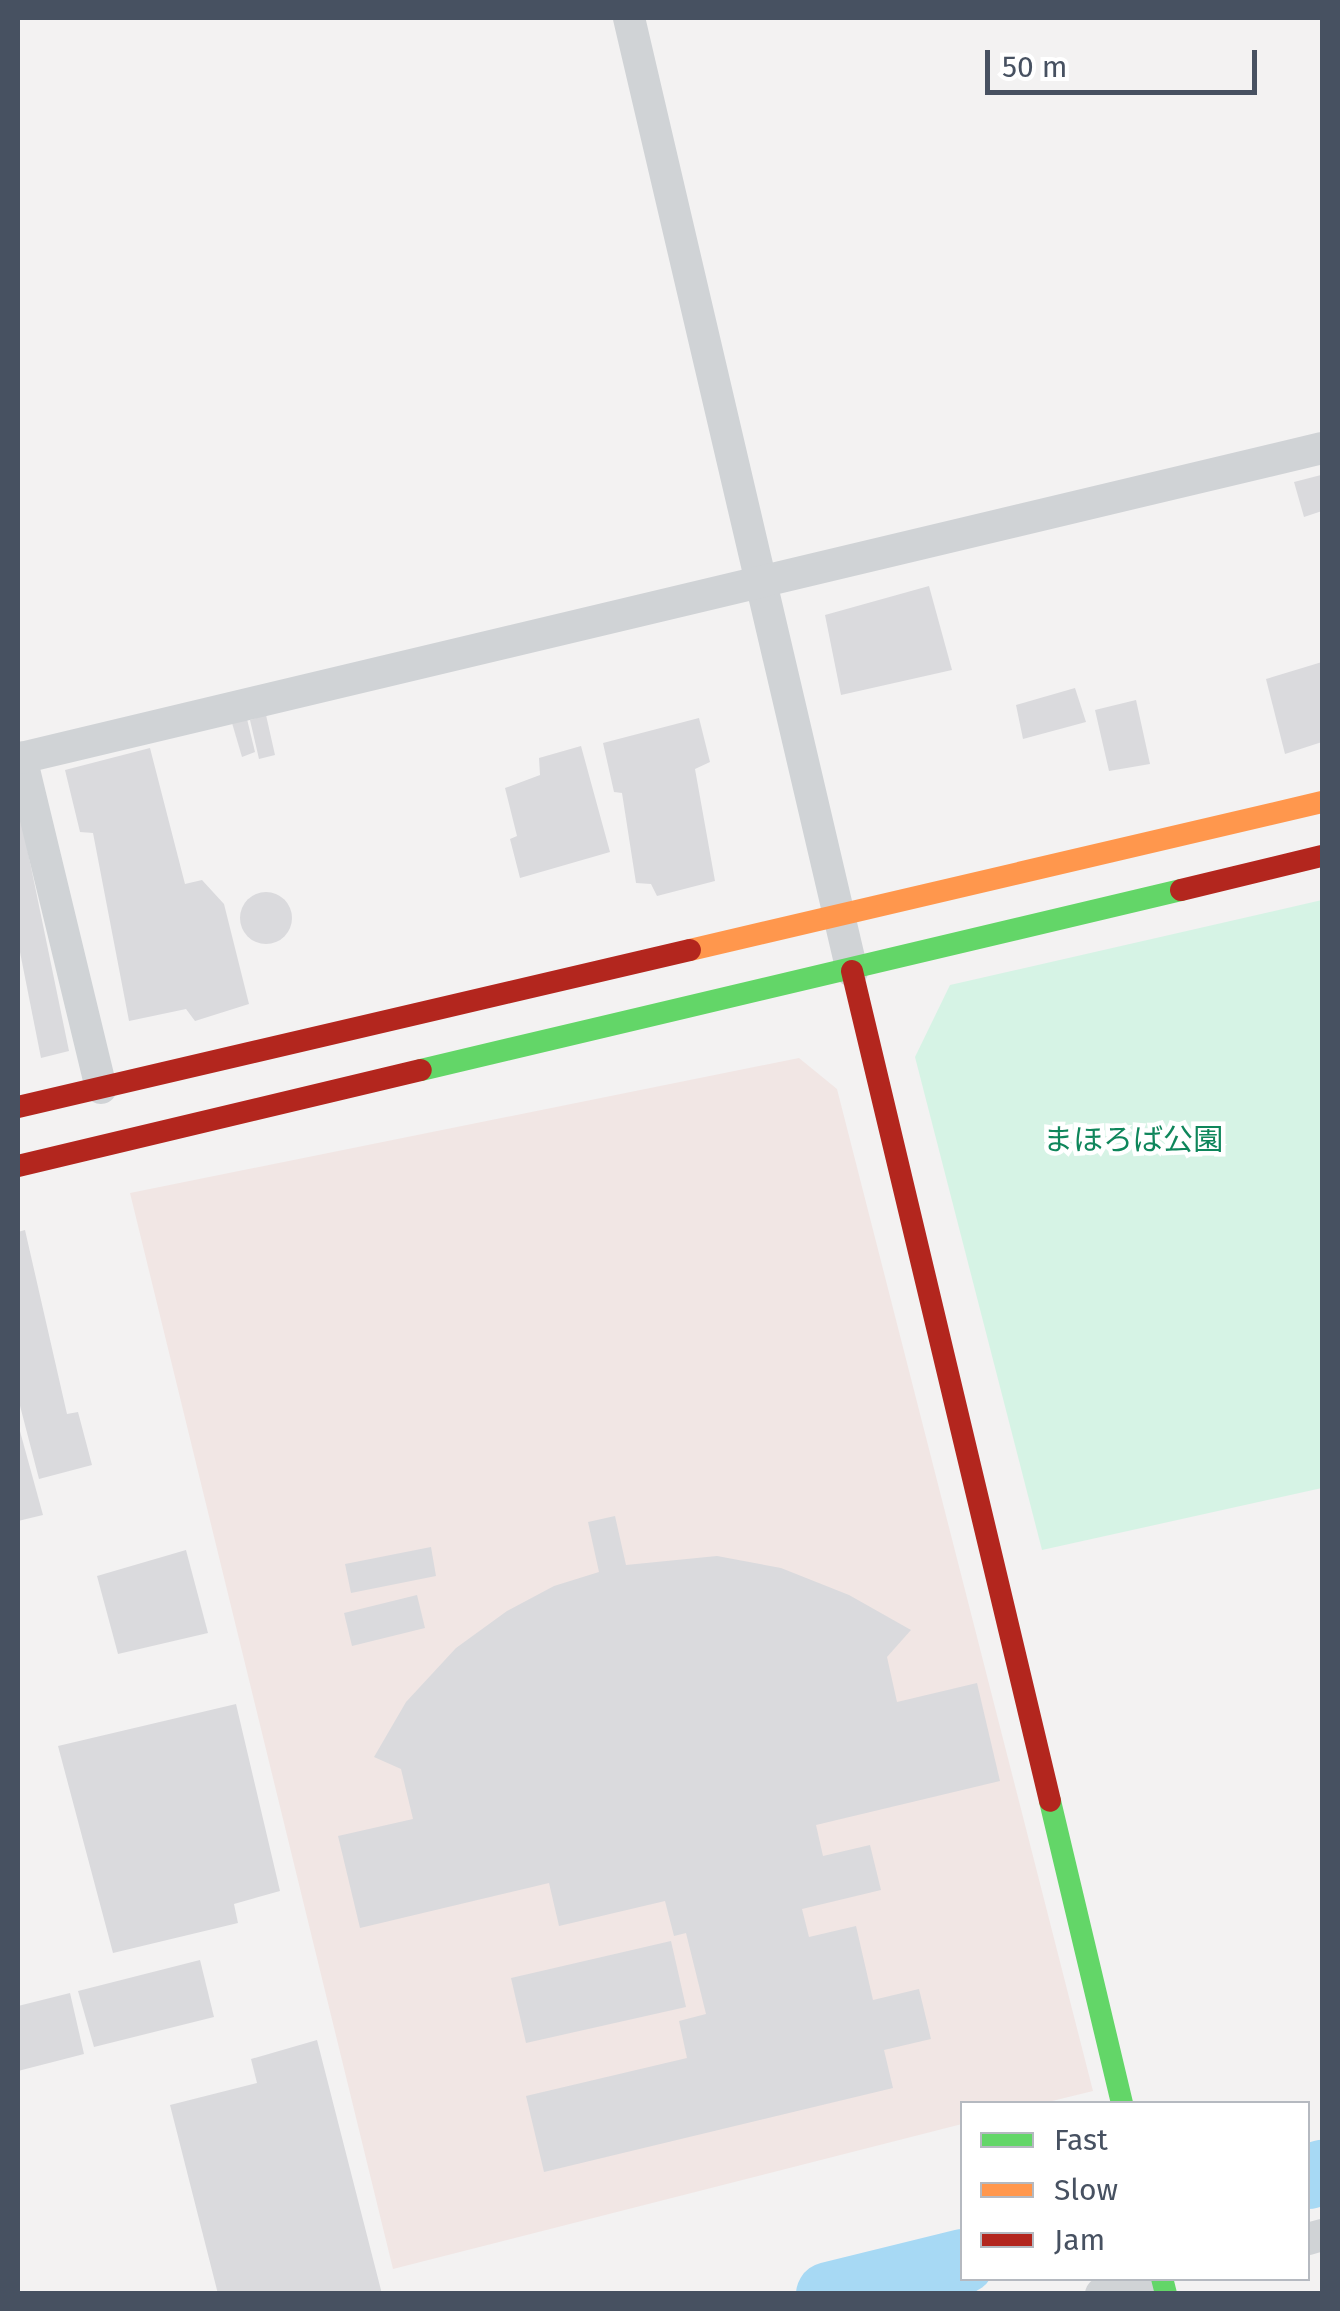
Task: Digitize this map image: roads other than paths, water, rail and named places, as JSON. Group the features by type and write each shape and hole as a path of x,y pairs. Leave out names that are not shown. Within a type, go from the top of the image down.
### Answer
{"street":[{"path":"630,18 760,584 1121,2101"},
{"path":"101,1088 21,758 1322,448"},
{"path":"18,1107 840,918 1322,802"},
{"path":"18,1166 852,971 1322,856"},
{"path":"1101,2294 1149,2281"}],"waterway":[{"path":"1310,2175 1322,2172"},
{"path":"828,2294 960,2261"}],"park label":[{"name":"まほろば公園","path":"1133,1140"}]}
